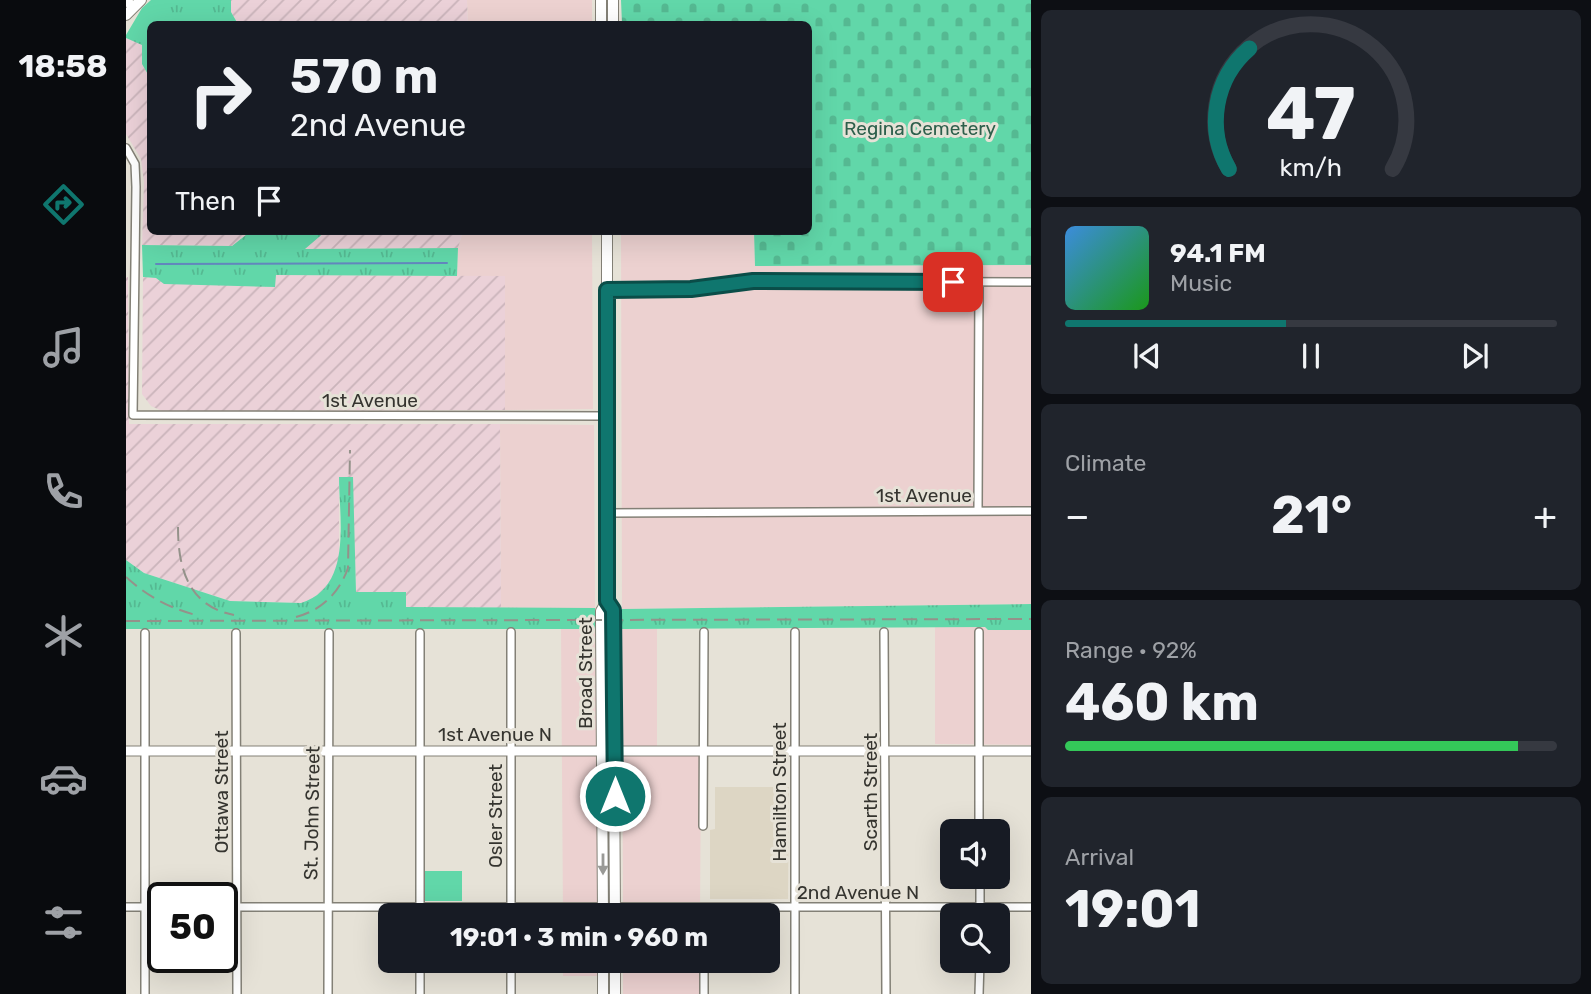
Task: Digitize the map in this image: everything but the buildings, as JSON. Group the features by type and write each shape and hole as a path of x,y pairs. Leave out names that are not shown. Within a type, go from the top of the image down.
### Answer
{"main road":[{"path":"126,15 141,0"},
{"path":"601,0 601,21"},
{"path":"613,21 614,0"},
{"name":"Broad Street","path":"603,903 601,611 607,601 607,235"},
{"name":"Broad Street","path":"607,601 613,610 615,903"},
{"path":"603,973 603,994"},
{"path":"615,973 615,994"}],"street":[{"name":"1st Avenue","path":"126,148 135,164 136,187 133,415 607,416"},
{"path":"607,290 691,289 753,281 1031,282"},
{"path":"978,511 979,282"},
{"name":"1st Avenue","path":"607,513 1031,511"},
{"name":"Osler Street","path":"511,632 511,903"},
{"path":"703,826 704,632"},
{"name":"Hamilton Street","path":"795,632 795,994"},
{"name":"Scarth Street","path":"884,632 886,994"},
{"path":"979,632 979,819"},
{"path":"145,633 145,994"},
{"name":"Ottawa Street","path":"236,633 237,882"},
{"name":"St. John Street","path":"328,994 329,633"},
{"path":"419,903 420,633"},
{"name":"1st Avenue N","path":"126,751 1031,751"},
{"path":"126,907 145,907"},
{"name":"2nd Avenue N","path":"1010,909 1031,907"},
{"name":"2nd Avenue N","path":"238,908 378,910"},
{"name":"2nd Avenue N","path":"780,908 940,909"},
{"name":"Ottawa Street","path":"237,973 237,994"},
{"path":"420,973 420,994"},
{"path":"511,973 511,994"},
{"path":"704,973 704,994"},
{"path":"979,973 979,994"}],"shaded area":[{"path":"231,0 467,0 468,21 236,21 231,12"},
{"path":"467,0 592,0 592,21 468,21"},
{"path":"126,38 142,44 142,64 147,73 147,235 246,235 232,246 142,245 144,182 141,159 126,134"},
{"path":"321,235 462,235 458,248 304,249"},
{"path":"462,235 592,235 593,409 505,410 505,276 457,276 458,248"},
{"path":"621,235 754,235 755,266 1031,265 1031,604 622,609"},
{"path":"275,275 505,276 505,410 162,411 151,406 142,394 143,277 275,287"},
{"path":"126,277 129,424 500,424 501,608 406,607 405,592 356,592 352,477 339,477 339,557 334,576 324,590 310,600 301,603 230,601 144,573 126,560"},
{"path":"500,424 594,425 595,608 501,608"},
{"path":"935,627 1031,630 1031,745 935,744"},
{"path":"561,629 595,629 598,903 563,903"},
{"path":"622,629 657,629 657,755 701,755 700,903 623,903"},
{"path":"715,787 789,787 788,899 710,899 710,830 715,829"},
{"path":"563,973 598,973 598,976 563,976"},
{"path":"623,973 700,973 700,994 623,994"}],"green space":[{"path":"151,0 231,0 231,12 236,21 147,21 147,73 142,64 142,45 126,38 142,8"},
{"name":"Regina Cemetery","path":"621,0 1031,0 1031,265 755,266 754,235 812,235 812,21 622,21"},
{"path":"246,235 321,235 305,249 458,248 457,276 276,275 275,287 164,284 156,278 143,277 142,245 232,246"},
{"path":"339,477 353,477 356,592 406,592 406,607 595,608 595,629 126,629 126,560 144,573 230,601 301,603 318,595 329,582 336,567 341,531"},
{"path":"1031,604 1031,630 988,630 985,627 622,629 622,609"},
{"path":"424,871 462,871 462,901 424,901"}],"waterway":[{"path":"156,264 447,263"}],"railway":[{"path":"296,617 322,605 340,585 348,568 350,450"},
{"path":"178,527 180,557 189,583 206,603 234,615"},
{"path":"126,577 159,600 196,615"},
{"path":"126,621 1031,619"}],"route":[{"path":"615,796 613,610 607,601 607,290 691,289 753,281 953,282"}]}
